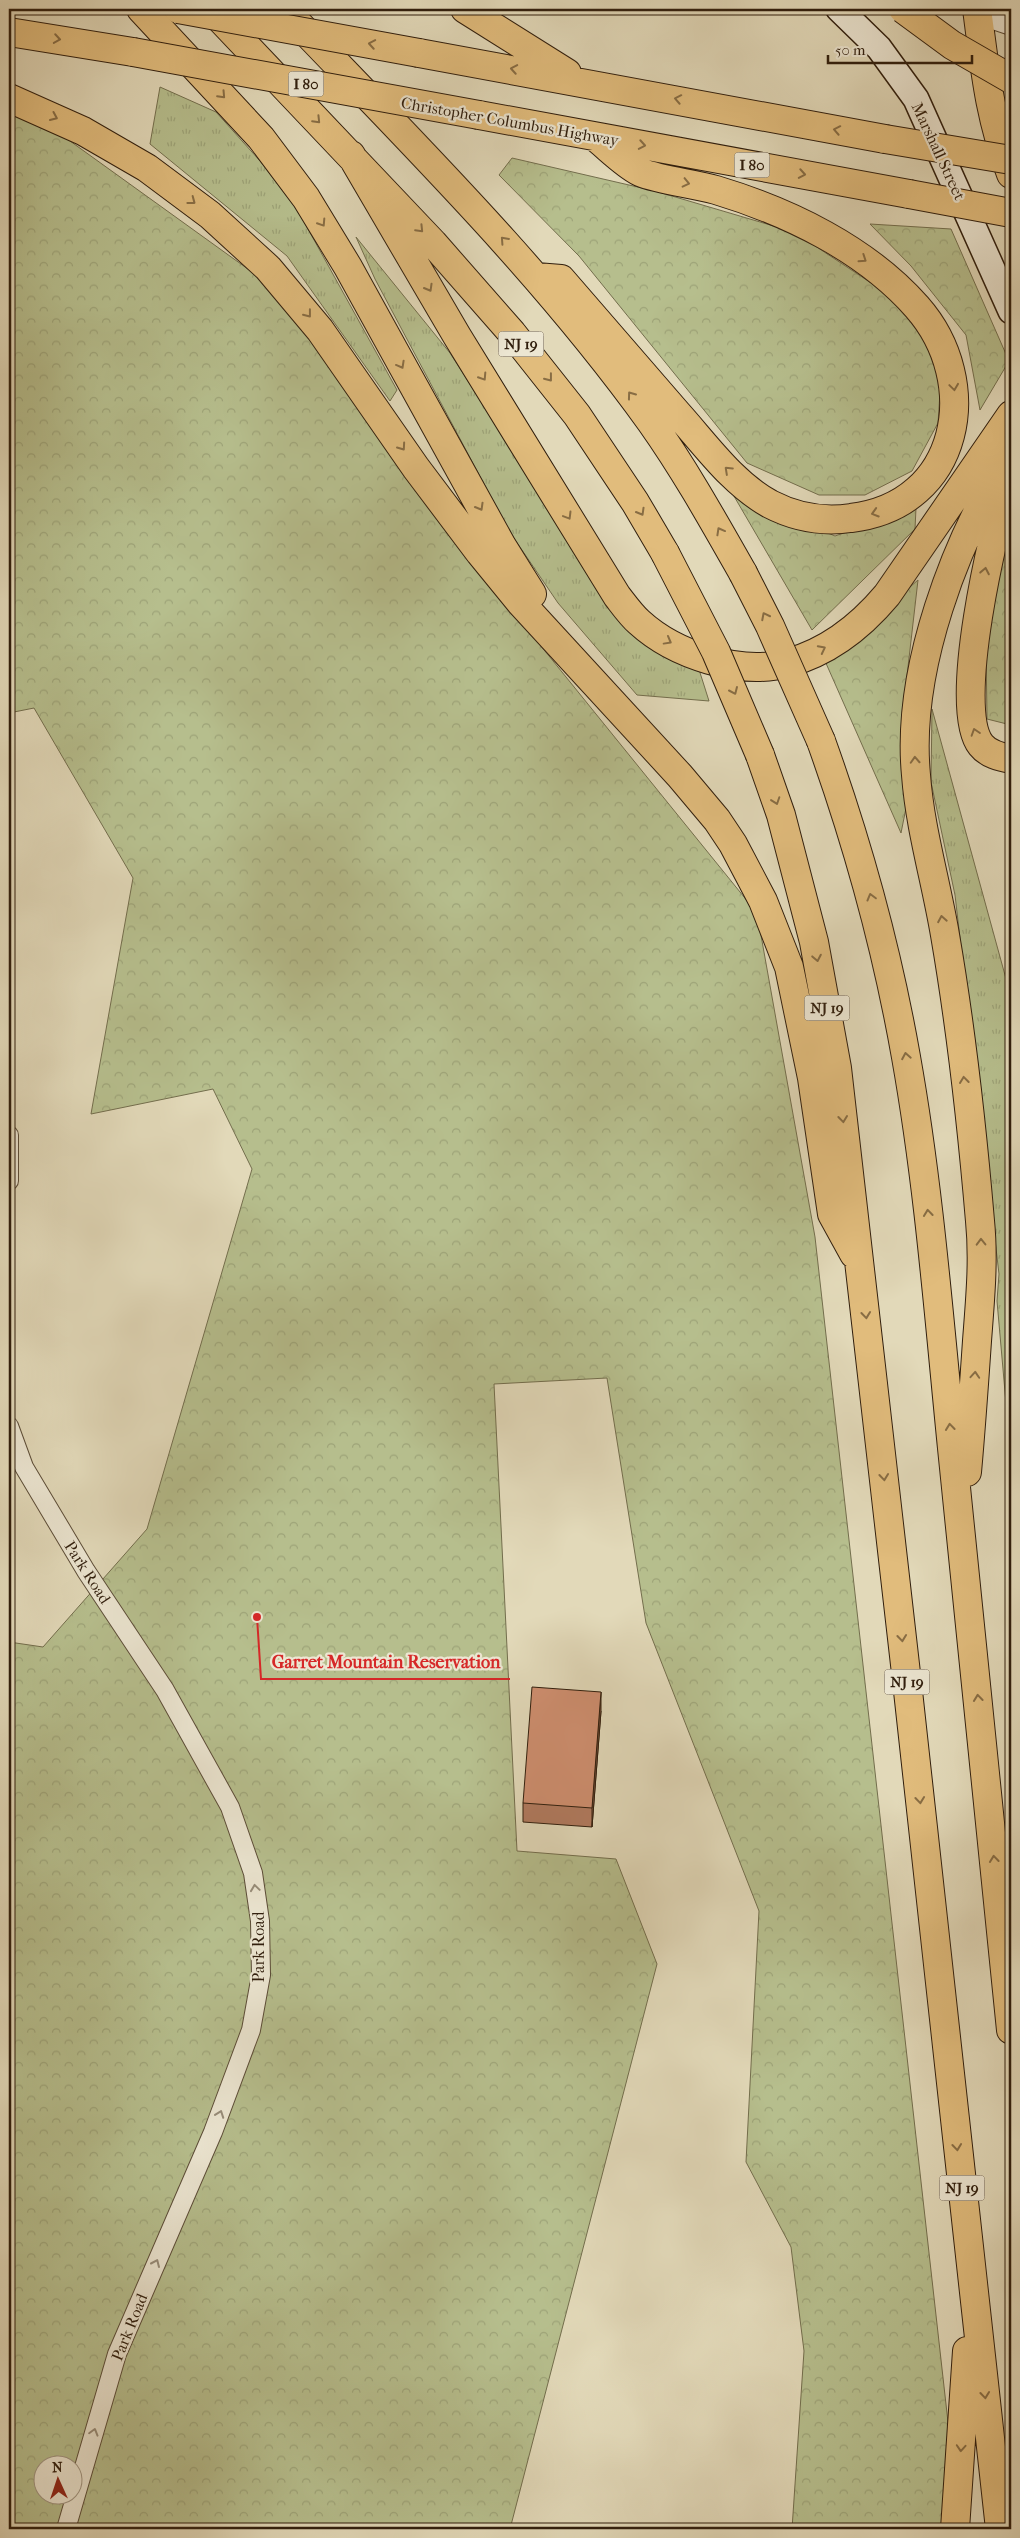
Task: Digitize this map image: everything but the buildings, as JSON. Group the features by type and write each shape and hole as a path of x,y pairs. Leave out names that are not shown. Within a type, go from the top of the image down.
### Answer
{"main road":[{"path":"140,9 261,138 306,198 344,260 502,546 563,639 621,713"},
{"path":"178,9 579,81 885,139 1011,160"},
{"name":"NJ 19","path":"211,9 351,155 477,292 547,376 608,459 665,553 716,652 760,755 781,815 814,942 837,1068 1000,2529"},
{"path":"284,9 536,277 589,340 652,423 713,520 743,573 774,634 821,740 864,870 881,937 906,1056 925,1187 1011,2030"},
{"path":"464,9 579,81"},
{"path":"903,9 952,45 1011,79"},
{"path":"978,12 991,111 1011,174"},
{"name":"Christopher Columbus Highway","path":"9,32 133,52 1011,213"},
{"path":"9,98 83,131 147,168 210,214 268,268 320,330 416,468 480,553 520,602 680,776 717,820 733,844 763,901 781,944 797,1000 812,1078 832,1214 860,1267"},
{"path":"536,277 560,279 722,464 755,494 786,511 822,519 860,517 878,512 912,495 932,474 946,450 955,414 956,395 948,358 926,319 902,291 882,273 836,243 779,213 714,189 639,171 594,136"},
{"path":"351,155 457,336 617,596 647,628 675,646 697,655 741,665 766,666 787,663 817,651 853,629 872,614 887,596 1006,422"},
{"path":"962,1546 981,1291 981,1224 952,984 918,792 914,748 915,716 924,659 945,593 983,501 1011,453"},
{"path":"1011,473 997,517 984,578 974,643 972,699 974,734 981,745 1001,758 1011,758"},
{"path":"955,2529 972,2277"}],"street":[{"name":"Marshall Street","path":"839,9 880,48 916,99 1011,311"},
{"path":"978,12 1011,26"},
{"path":"9,1134 9,1181"},
{"name":"Park Road","path":"9,1426 24,1468 86,1571 165,1690 230,1807 253,1873 260,1921 261,1975 251,2030 213,2132 116,2354 66,2529"}],"green space":[{"path":"160,87 216,112 287,191 397,390 390,401 287,256 150,144"},
{"path":"9,112 45,123 284,295 443,525 757,913 815,1237 960,2529 792,2529 804,2351 791,2247 746,2162 759,1911 646,1623 607,1378 494,1384 517,1851 616,1859 657,1964 510,2529 9,2529 9,1642 43,1647 147,1529 252,1169 213,1089 91,1114 133,878 34,708 9,713"},
{"path":"512,158 655,191 794,232 900,302 942,362 938,423 912,471 865,495 819,495 747,463 579,256 499,175"},
{"path":"870,224 951,229 1009,361 980,410 966,335 911,266"},
{"path":"356,237 450,353 627,629 696,660 709,701 637,695 558,603 509,531 375,279"},
{"path":"731,491 835,536 916,508 915,529 812,630"},
{"path":"1011,502 1011,725 987,719 986,647"},
{"path":"918,580 902,719 906,808 901,833 825,661"},
{"path":"932,709 1011,997 1011,1460 997,1301 999,1274 955,895 931,782"}],"place":[{"name":"Garret Mountain Reservation","path":"257,1617"}]}
